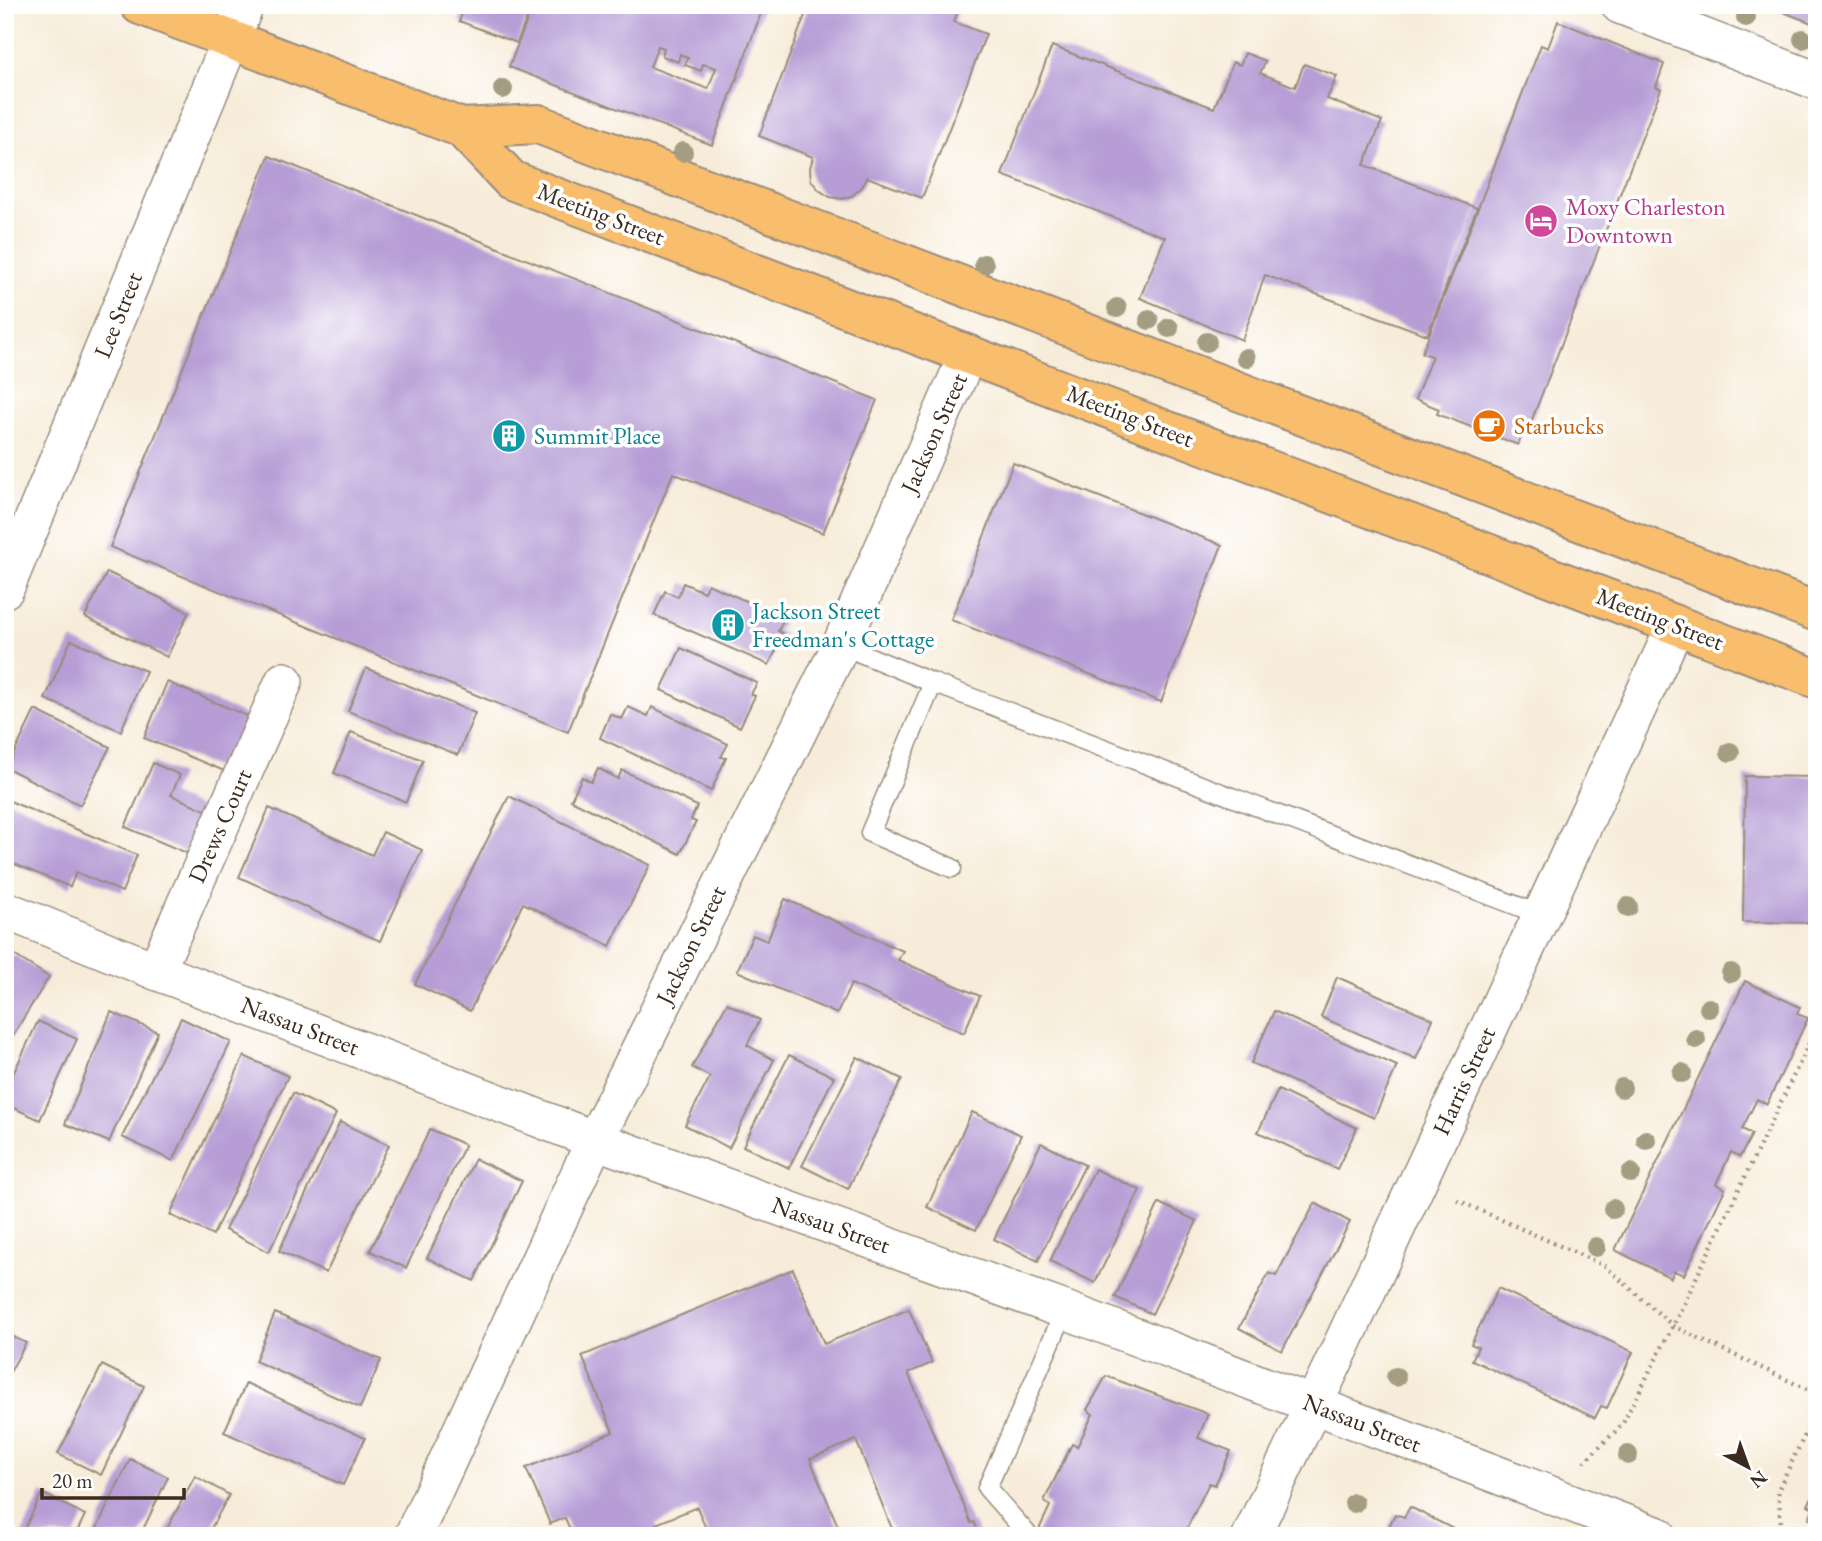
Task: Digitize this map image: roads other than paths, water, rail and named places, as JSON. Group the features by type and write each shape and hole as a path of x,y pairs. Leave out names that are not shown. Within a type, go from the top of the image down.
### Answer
{"main road":[{"name":"Meeting Street","path":"140,5 462,128 538,124 1817,612"},
{"name":"Meeting Street","path":"462,128 511,180 1817,679"}],"street":[{"name":"Lee Street","path":"5,589 245,5"},
{"path":"1620,5 1817,81"},
{"name":"Jackson Street","path":"413,1536 594,1140 841,645 968,354"},
{"name":"Harris Street","path":"1251,1536 1676,625"},
{"name":"Drews Court","path":"156,971 284,681"},
{"name":"Nassau Street","path":"5,909 156,971 594,1140 1065,1310 1658,1536"}],"lane":[{"path":"841,645 933,683 1541,915"},
{"path":"933,683 870,833 952,868"},
{"path":"1029,1536 987,1488 1065,1310"}],"place":[{"name":"Moxy Charleston Downtown","path":"1541,221"},
{"name":"Starbucks","path":"1489,426"},
{"name":"Summit Place","path":"509,436"},
{"name":"Jackson Street Freedman's Cottage","path":"728,625"}]}
